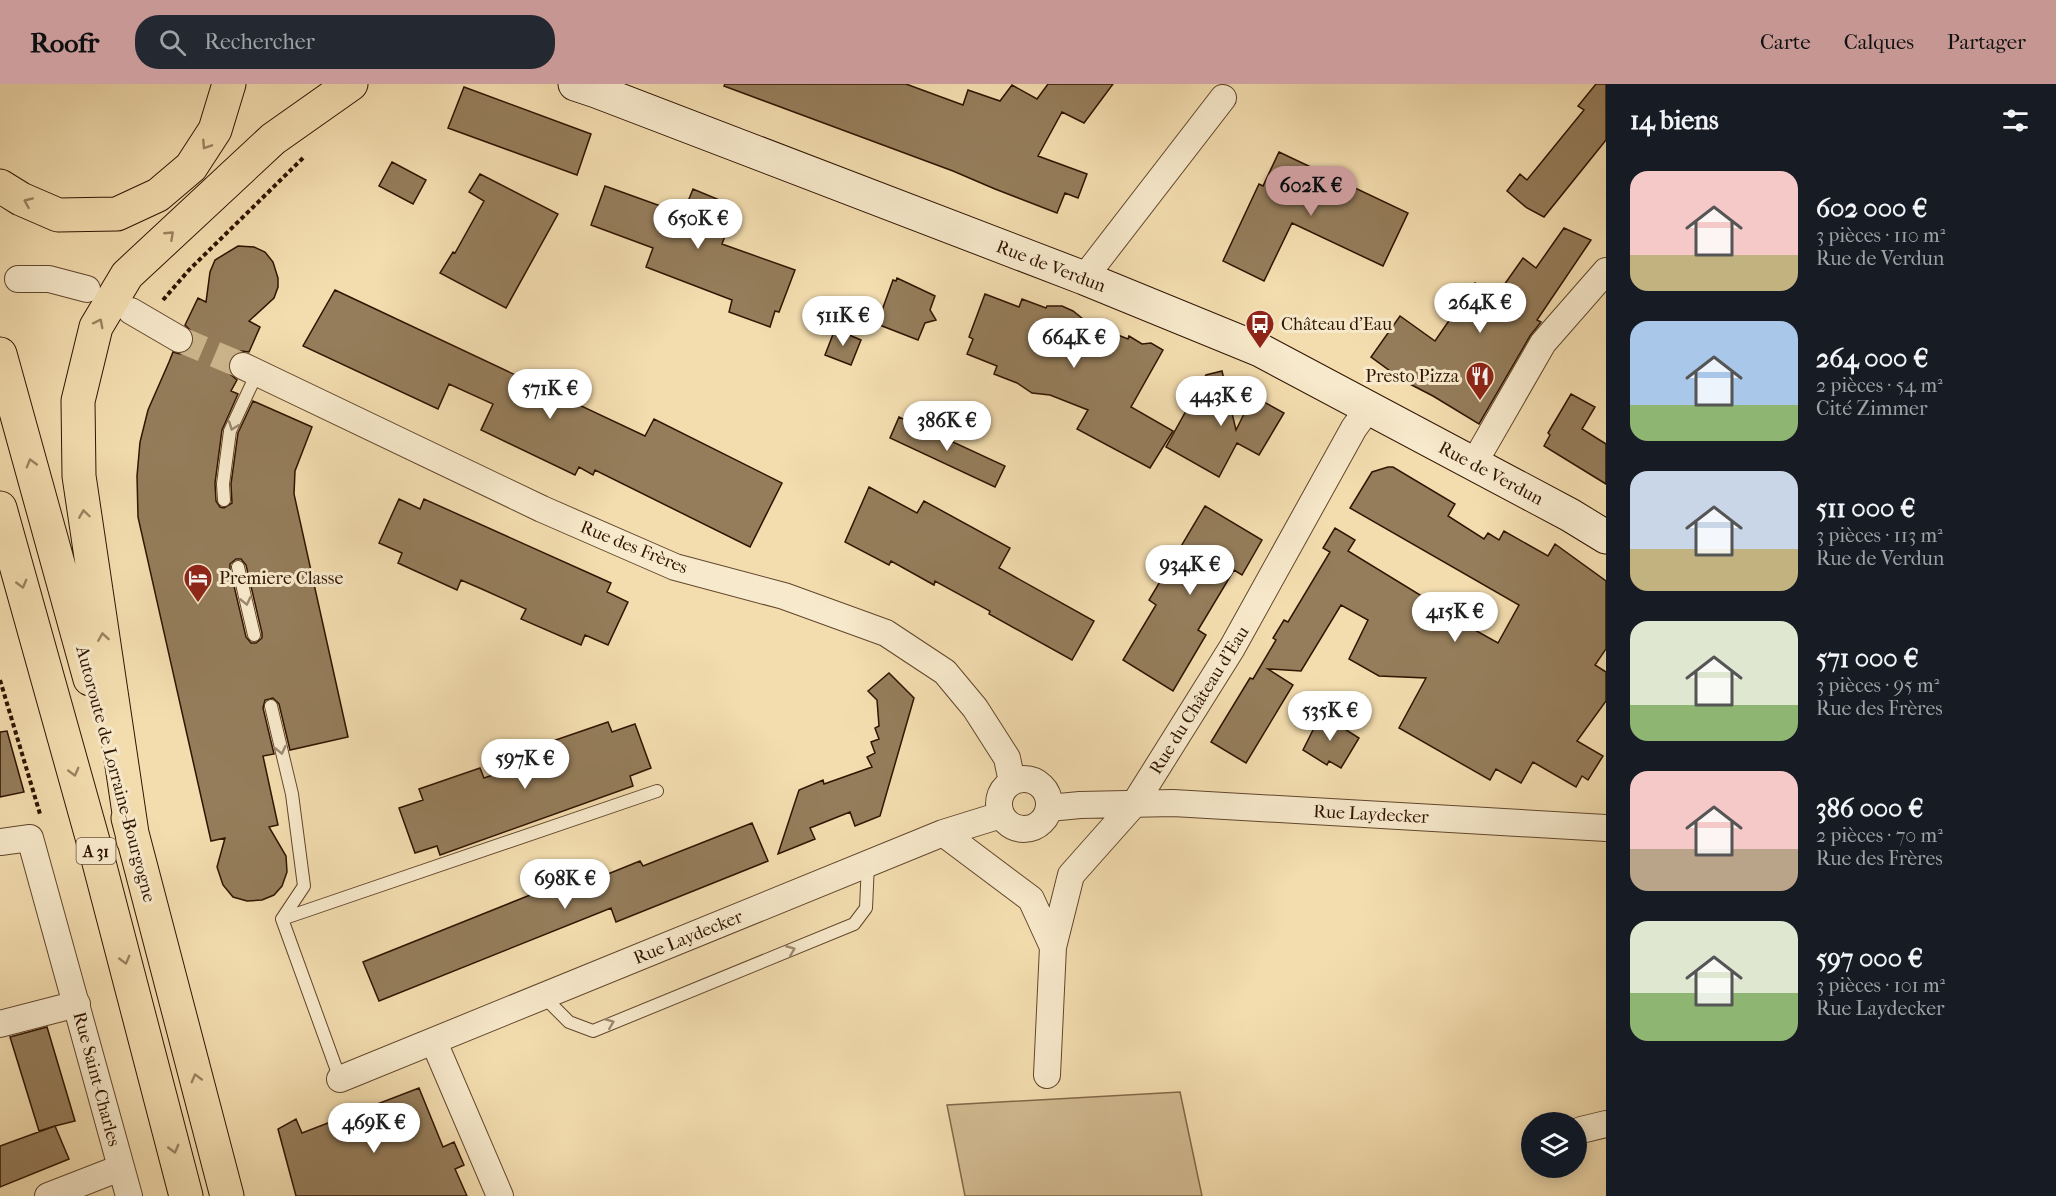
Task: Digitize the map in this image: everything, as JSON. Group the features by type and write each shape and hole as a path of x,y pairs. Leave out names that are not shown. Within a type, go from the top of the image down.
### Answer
{"highway":[{"path":"273,139 310,84"},
{"path":"133,840 79,476 78,400 96,327 127,275 273,139 351,84"},
{"path":"0,186 21,199 58,215 117,214 158,195 191,167 215,130 227,86"},
{"name":"Autoroute de Lorraine-Bourgogne","path":"0,354 64,580 227,1196"},
{"name":"A 31","path":"0,507 97,855 186,1196"}],"main road":[{"name":"Rue de Verdun","path":"575,84 1084,278 1260,350 1474,463 1606,537"}],"street":[{"path":"1084,278 1223,98"},
{"path":"1474,463 1543,343 1606,271"},
{"path":"18,279 49,279 87,289"},
{"path":"141,316 179,339"},
{"name":"Rue des Frères","path":"250,369 543,509 675,567 784,596 886,633 945,672 975,708 1007,758 1012,782"},
{"name":"Rue du Château d'Eau","path":"1135,803 1232,648 1354,428 1368,409"},
{"path":"1028,779 1047,793 1049,808 1042,823 1027,830 1011,827 1001,815 999,800 1001,793 1012,782 1028,779"},
{"path":"1047,1075 1053,947 1071,875 1135,803"},
{"name":"Rue Laydecker","path":"1049,808 1135,803 1208,805 1606,828"},
{"name":"Rue Laydecker","path":"340,1079 943,833 1001,815"},
{"path":"943,833 1031,899 1053,947"},
{"path":"0,842 30,837 77,1004"},
{"name":"Rue Saint-Charles","path":"0,1024 77,1004 129,1196"},
{"path":"434,1042 500,1196"},
{"path":"1587,1129 1606,1124"},
{"path":"48,1196 120,1168"}],"lane":[{"path":"224,500 230,431 250,369"},
{"path":"238,567 254,635"},
{"path":"271,705 292,794 304,886 282,919"},
{"path":"282,919 657,791"},
{"path":"544,997 569,1023 593,1030 854,924 866,908 868,863"},
{"path":"282,919 340,1079"}],"path":[{"path":"141,316 165,298 189,270 308,153"},
{"path":"0,680 40,814 30,837"}],"shaded area":[{"path":"1180,1092 1202,1196 965,1196 947,1105"}],"building":[{"path":"725,84 906,84 963,105 968,90 1000,101 1012,85 1037,99 1048,84 1113,84 1084,123 1062,112 1038,156 1087,174 1078,198 1065,193 1057,213 953,171 724,86"},
{"path":"1596,84 1606,84 1606,140 1544,217 1527,208 1507,191 1520,174 1527,180 1584,110 1578,106"},
{"path":"464,87 591,134 577,175 448,128"},
{"path":"1279,152 1408,213 1383,266 1292,223 1264,281 1223,261 1259,184 1263,186"},
{"path":"392,162 426,180 413,204 379,186"},
{"path":"480,174 558,214 506,308 440,273 453,252 455,253 484,201 469,192"},
{"path":"605,186 680,213 682,208 685,209 693,189 736,207 722,244 795,270 779,312 775,311 770,327 729,312 732,300 646,267 653,248 591,225"},
{"path":"1564,228 1591,240 1537,320 1541,322 1530,336 1479,424 1404,381 1371,357 1400,316 1435,341 1475,283 1497,295 1523,258 1536,268"},
{"path":"238,246 254,247 265,252 273,262 278,278 274,298 249,321 260,327 249,352 235,353 229,360 230,374 237,380 231,391 238,394 222,430 215,483 216,501 220,507 224,508 232,503 231,484 238,433 253,401 312,427 295,471 294,494 348,737 290,750 279,704 273,698 265,700 263,708 274,754 263,756 278,825 269,827 286,856 287,872 282,886 274,895 262,900 247,901 233,897 223,885 217,867 225,838 211,841 138,517 137,476 140,442 148,410 173,352 180,354 192,347 194,340 192,332 185,325 198,298 206,302 210,272 215,260","holes":["236,559 241,559 246,565 262,633 262,638 256,643 251,643 246,637 230,569 230,564"]},
{"path":"897,278 935,296 930,310 936,320 925,323 918,340 877,324 893,280 896,281"},
{"path":"335,290 645,436 654,419 782,483 750,547 595,470 593,475 579,467 575,475 481,430 493,404 449,384 438,409 303,346"},
{"path":"985,294 1019,307 1022,299 1046,308 1047,306 1062,306 1073,311 1083,319 1082,321 1128,339 1129,336 1142,344 1151,343 1163,350 1131,407 1173,431 1150,468 1077,429 1088,410 1050,395 1032,393 1017,383 994,374 997,366 967,354 973,339 969,337"},
{"path":"835,329 861,340 851,365 825,355"},
{"path":"1222,371 1236,430 1253,396 1284,413 1259,455 1237,443 1219,477 1166,447 1206,375"},
{"path":"1571,394 1595,407 1582,429 1606,444 1606,484 1544,446 1550,435 1548,433"},
{"path":"899,417 1005,466 995,487 890,438"},
{"path":"1393,467 1455,504 1448,516 1484,539 1488,533 1499,540 1504,531 1548,556 1555,544 1606,581 1606,649 1595,665 1606,672 1606,701 1577,741 1603,756 1588,780 1582,776 1576,787 1533,762 1521,783 1496,769 1490,780 1399,728 1426,678 1379,676 1349,659 1368,620 1341,605 1301,671 1268,669 1293,685 1246,763 1211,742 1250,678 1253,679 1276,640 1273,638 1284,620 1288,622 1330,552 1323,548 1335,528 1355,540 1348,551 1425,598 1423,601 1498,643 1519,605 1350,508 1372,472"},
{"path":"869,487 917,513 924,501 1010,548 999,568 1094,621 1072,660 935,581 934,585 891,561 889,565 845,542"},
{"path":"399,499 420,509 424,499 611,583 607,592 628,602 608,645 585,635 581,645 521,619 526,609 484,590 461,580 457,590 398,563 402,553 379,543"},
{"path":"1205,506 1262,540 1242,575 1234,570 1198,630 1206,635 1173,691 1123,660 1156,605 1149,600"},
{"path":"889,673 914,698 880,816 855,826 850,812 810,828 815,839 778,854 799,790 823,780 824,784 872,767 867,757 875,753 871,742 879,739 875,728 879,726 877,700 868,691"},
{"path":"1321,714 1359,738 1341,768 1329,761 1327,765 1303,750"},
{"path":"608,722 612,732 635,724 651,768 630,776 633,786 440,855 437,846 415,853 399,808 423,800 419,789 480,768 484,778 527,763 551,754 547,743"},
{"path":"7,731 24,792 0,797 0,732"},
{"path":"752,823 768,861 616,922 611,908 379,1001 363,962 595,869 598,878 640,861 643,866"},
{"path":"47,1027 75,1121 39,1131 10,1037"},
{"path":"419,1088 443,1147 454,1142 464,1165 455,1169 467,1196 296,1196 278,1129 296,1119 302,1133"},
{"path":"55,1126 69,1159 0,1187 0,1146"}],"tunnel":[{"path":"179,339 243,366"}],"place":[{"name":"Château d'Eau","path":"1260,350"},
{"name":"Presto Pizza","path":"1480,402"},
{"name":"Premiere Classe","path":"198,604"}]}
